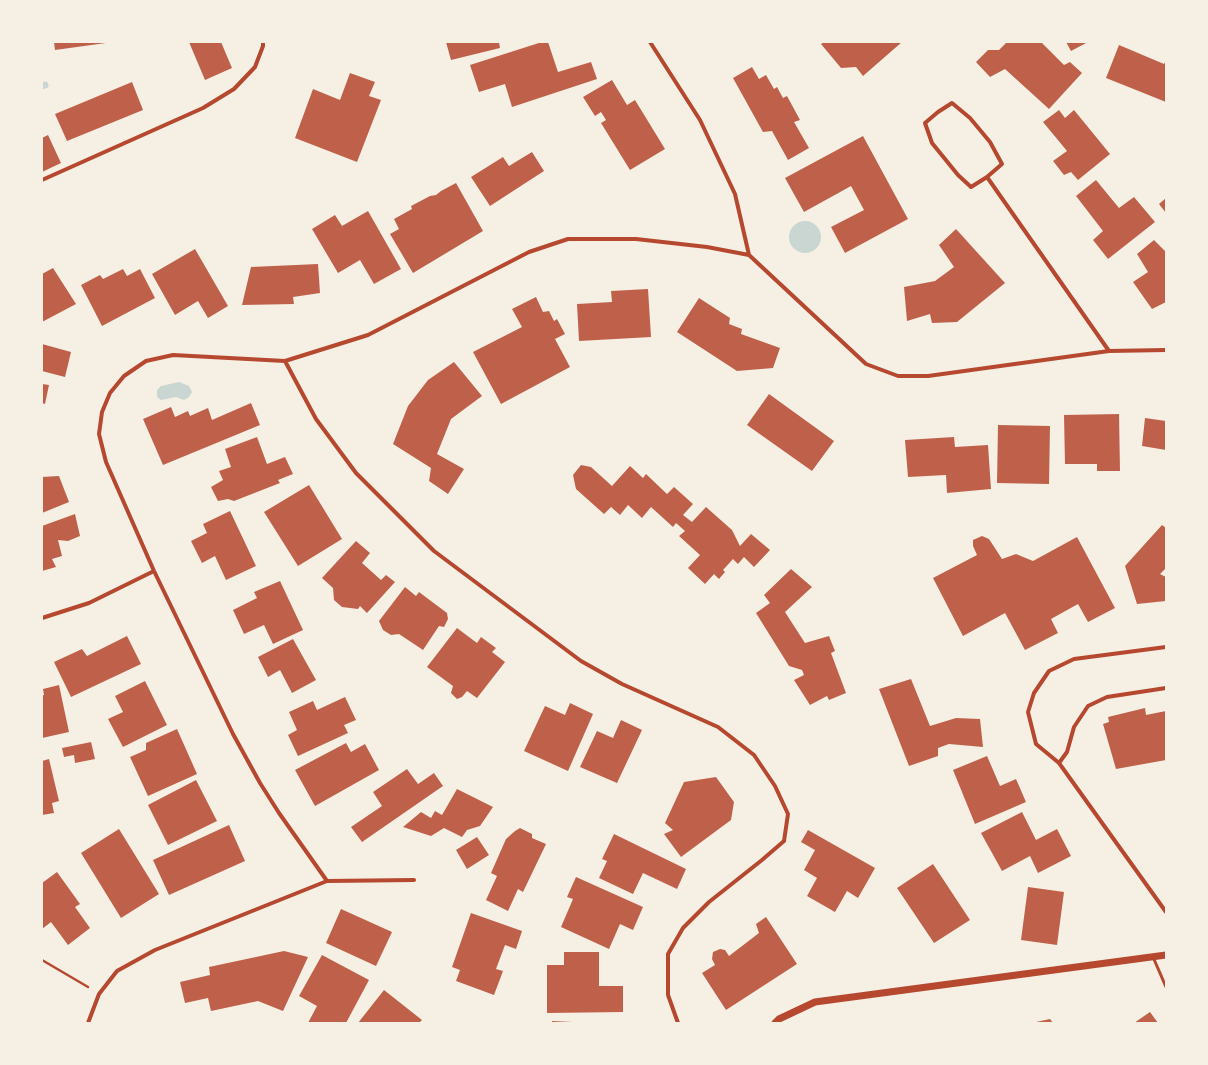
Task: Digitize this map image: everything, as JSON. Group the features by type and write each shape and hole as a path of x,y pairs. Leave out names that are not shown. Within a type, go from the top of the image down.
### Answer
{"street":[{"path":"42,180 202,108 234,89 255,67 263,46 263,42"},
{"path":"650,42 700,120 735,194 749,255"},
{"path":"952,103 970,118 990,142 1002,164 987,177 971,187 958,175 932,143 925,123 952,103"},
{"path":"987,177 1109,351"},
{"path":"327,881 279,813 233,734 154,571 106,462 99,434 102,412 110,393 124,376 146,361 173,355 285,361 368,335 529,252 568,239 636,238 749,255 866,364 898,376 928,376 1109,351 1166,350"},
{"path":"285,361 316,419 356,473 434,551 581,661 622,684 718,726 754,755 775,786 788,814 784,841 709,902 683,928 668,954 668,995 678,1023"},
{"path":"42,618 89,603 154,571"},
{"path":"1166,647 1074,659 1050,671 1034,693 1028,712 1036,744 1059,763 1166,912"},
{"path":"1059,763 1066,752 1074,727 1088,706 1107,697 1166,688"},
{"path":"88,1023 99,994 116,971 155,950 327,881 414,880"},
{"path":"775,1023 815,1002 1166,955"}],"lane":[{"path":"1153,957 1166,987"}],"path":[{"path":"42,960 72,979"}],"shaded area":[{"path":"802,221 808,221 817,225 821,237 817,249 808,253 802,253 793,249 789,240 789,234 793,225"},
{"path":"179,382 189,386 192,392 189,397 184,400 176,397 161,400 157,397 157,390 161,386"}],"building":[{"path":"54,42 106,42 106,43 55,50"},
{"path":"189,42 221,42 232,68 205,80"},
{"path":"446,42 499,42 500,48 451,60"},
{"path":"542,42 548,42 558,72 591,62 597,79 512,107 505,84 479,92 470,65"},
{"path":"824,42 902,42 863,76 856,67 841,68 821,44"},
{"path":"1007,42 1041,42 1064,65 1070,62 1082,73 1049,109 1005,69 990,77 976,62 988,50 999,50"},
{"path":"1066,42 1088,42 1071,51"},
{"path":"1119,45 1164,64 1166,60 1166,102 1106,78"},
{"path":"752,67 759,79 766,75 774,89 777,87 783,98 787,96 800,120 794,122 809,148 788,160 772,131 763,132 733,78"},
{"path":"350,73 375,82 369,96 381,100 357,162 295,138 313,89 340,100"},
{"path":"612,80 627,105 635,100 665,149 630,170 601,123 606,120 601,112 595,116 583,97"},
{"path":"132,82 143,110 67,141 55,114"},
{"path":"1059,110 1065,118 1074,110 1110,154 1078,180 1071,172 1064,175 1053,161 1067,151 1043,122"},
{"path":"48,135 61,163 42,172 42,138"},
{"path":"863,136 908,219 845,253 831,227 864,210 851,186 804,212 785,178"},
{"path":"532,152 544,171 490,206 471,177 503,157 509,166"},
{"path":"1096,180 1119,208 1134,197 1155,222 1108,259 1093,240 1103,231 1076,196"},
{"path":"456,183 483,231 413,273 390,234 399,229 394,219 412,209 411,206 430,196 436,195"},
{"path":"1166,198 1166,213 1159,204"},
{"path":"368,211 401,269 374,284 360,260 338,273 312,229 335,215 342,226"},
{"path":"956,229 1005,283 957,322 932,323 930,314 907,321 904,287 935,281 954,267 939,245"},
{"path":"1154,240 1166,252 1166,302 1152,309 1133,282 1148,272 1137,254"},
{"path":"195,249 228,306 208,318 198,301 175,315 152,274"},
{"path":"318,264 320,293 293,297 294,304 242,305 251,267"},
{"path":"53,268 76,304 42,322 42,274"},
{"path":"123,269 127,276 140,269 155,298 102,326 81,285 100,275 103,279"},
{"path":"648,289 651,337 579,341 577,304 612,302 611,291"},
{"path":"536,297 543,312 549,311 554,321 557,319 565,334 555,339 570,367 501,404 473,352 522,327 512,309"},
{"path":"699,298 730,318 729,324 742,329 741,334 780,348 773,368 737,371 677,332"},
{"path":"42,344 71,352 65,377 42,371"},
{"path":"454,362 482,396 451,419 437,454 464,469 448,494 429,481 431,468 393,444 408,406 428,380"},
{"path":"42,384 49,385 45,404 42,403"},
{"path":"769,394 834,441 812,471 747,425"},
{"path":"251,403 260,425 163,465 143,419 171,407 175,417 188,411 190,416 208,408 212,420"},
{"path":"1119,414 1120,471 1097,471 1097,464 1065,464 1064,415"},
{"path":"1145,418 1166,421 1166,450 1142,446"},
{"path":"998,425 1050,426 1049,484 997,483"},
{"path":"257,437 267,464 285,457 293,474 278,480 280,483 234,501 228,499 218,501 211,487 223,480 219,471 231,467 225,449"},
{"path":"954,437 955,447 988,445 991,489 947,493 946,475 908,477 905,440"},
{"path":"581,465 591,467 612,486 630,466 643,478 646,474 667,494 674,487 693,504 683,515 692,522 706,507 732,530 740,546 751,534 770,550 754,567 744,557 738,564 733,559 723,570 725,572 719,579 714,574 705,584 688,568 700,555 679,536 685,531 676,523 673,527 651,507 642,518 628,505 620,515 611,507 604,514 576,489 573,475"},
{"path":"59,476 69,502 42,513 42,477"},
{"path":"309,485 342,539 298,566 264,512"},
{"path":"230,511 256,566 226,580 215,556 202,563 191,541 207,533 203,524"},
{"path":"75,514 80,536 68,541 58,540 62,556 52,559 56,567 42,571 42,526"},
{"path":"1162,525 1166,528 1166,568 1160,574 1166,577 1166,601 1137,604 1125,566"},
{"path":"982,536 989,539 1002,559 1016,554 1033,561 1077,537 1115,608 1088,622 1078,604 1051,619 1058,633 1025,650 1005,613 963,636 933,578 977,555 973,546 973,540"},
{"path":"356,541 370,553 362,563 381,580 386,575 395,582 367,613 360,606 358,609 342,607 334,600 333,588 322,578"},
{"path":"791,569 812,587 785,612 805,643 829,636 835,651 831,653 846,693 829,700 827,696 810,705 794,680 804,675 802,670 789,666 756,613 770,603 764,595"},
{"path":"280,581 303,630 273,644 264,625 244,634 233,610 257,598 254,592"},
{"path":"405,587 416,596 419,592 447,613 448,619 444,627 439,626 423,650 399,634 391,635 383,630 379,621"},
{"path":"457,628 477,643 481,637 496,648 492,652 505,662 477,698 467,691 462,697 457,699 451,693 453,686 427,667"},
{"path":"127,636 141,664 71,697 54,662 82,649 87,656"},
{"path":"293,639 316,680 292,693 280,670 268,677 258,657"},
{"path":"911,679 930,726 956,718 980,719 983,747 949,744 938,748 938,756 909,766 879,689"},
{"path":"145,681 167,725 123,747 108,719 123,712 115,696"},
{"path":"59,685 69,732 42,738 43,689"},
{"path":"345,697 356,720 344,725 348,733 298,756 288,735 297,730 289,712 313,701 317,710"},
{"path":"570,703 593,714 568,771 524,751 545,706 565,715"},
{"path":"1145,708 1146,715 1166,711 1166,760 1116,769 1103,724 1109,722 1108,717"},
{"path":"621,720 642,730 617,783 580,767 597,731 613,738"},
{"path":"177,729 197,774 148,796 130,757 146,750 146,743"},
{"path":"91,742 95,759 75,763 74,755 64,757 62,748"},
{"path":"346,743 351,752 365,744 379,770 315,806 295,770"},
{"path":"987,756 1000,786 1016,779 1026,802 975,824 953,770"},
{"path":"49,759 59,801 52,803 54,813 42,815 42,761"},
{"path":"407,769 418,784 434,773 443,786 362,842 351,827 382,806 373,792"},
{"path":"716,777 734,802 731,820 681,857 664,834 673,830 665,823 684,782"},
{"path":"196,780 217,821 168,845 148,805"},
{"path":"457,789 493,807 480,826 467,830 462,837 444,828 431,836 403,827 421,812 431,818 435,811 442,815"},
{"path":"1022,812 1036,840 1057,829 1071,856 1038,873 1030,856 1002,871 981,833"},
{"path":"229,825 245,861 169,895 153,860"},
{"path":"520,828 532,834 532,838 546,844 523,892 518,889 508,911 486,900 497,876 491,873 506,839"},
{"path":"119,829 159,894 121,918 81,853"},
{"path":"808,830 875,868 858,898 847,891 835,912 807,896 817,878 804,870 815,850 801,842"},
{"path":"614,834 686,869 677,889 643,873 633,894 599,878 607,861 602,859"},
{"path":"477,837 489,855 467,869 456,850"},
{"path":"933,864 970,920 934,943 897,888"},
{"path":"57,872 80,904 75,907 90,928 68,945 51,922 42,929 42,883"},
{"path":"576,877 643,907 633,930 620,924 609,949 561,927 573,899 567,897"},
{"path":"1028,887 1064,892 1057,945 1021,940"},
{"path":"341,909 392,932 376,966 326,943"},
{"path":"471,913 522,931 516,949 505,945 496,969 503,971 494,995 456,981 460,970 452,967"},
{"path":"766,917 797,964 726,1010 702,973 715,965 712,959 713,952 720,949 725,950 729,956 759,933 756,924"},
{"path":"284,951 308,957 283,1011 258,1001 211,1011 208,998 185,1003 180,982 210,975 209,967"},
{"path":"564,952 599,952 599,986 623,986 623,1012 547,1013 547,965 564,965"},
{"path":"322,955 369,980 346,1023 308,1023 317,1006 299,996"},
{"path":"384,990 422,1020 419,1023 358,1023"},
{"path":"1150,1012 1158,1023 1134,1023"},
{"path":"1050,1019 1053,1023 1036,1023 1036,1022"},
{"path":"552,1021 573,1022 573,1023 552,1023"}]}
